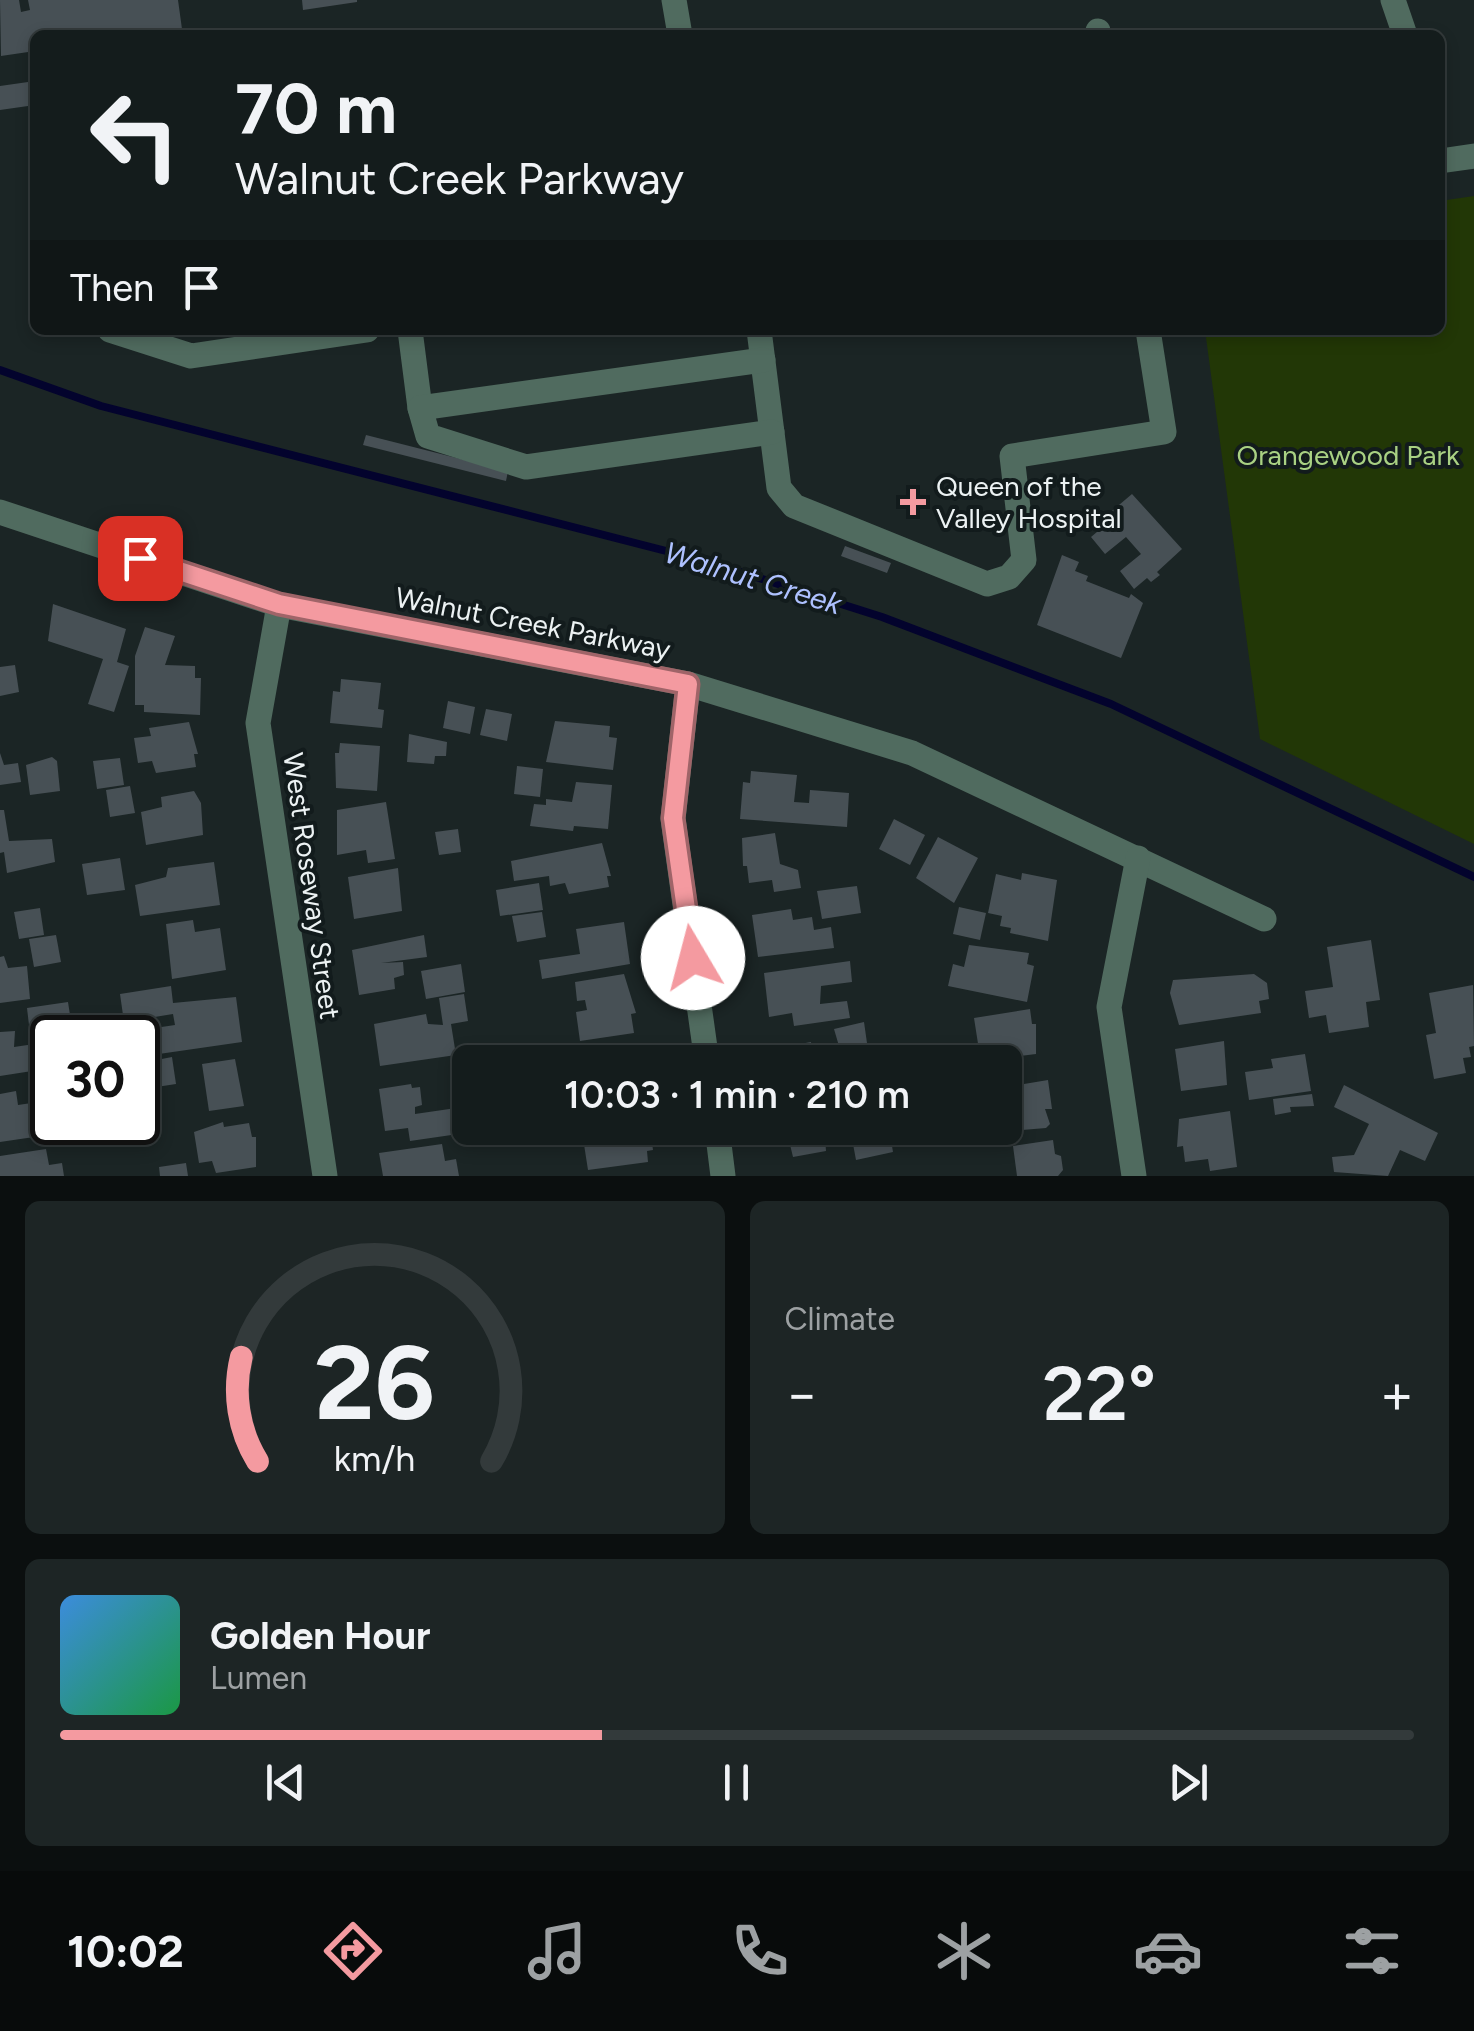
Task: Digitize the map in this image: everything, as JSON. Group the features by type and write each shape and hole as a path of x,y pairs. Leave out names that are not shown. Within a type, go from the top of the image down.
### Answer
{"street":[{"path":"674,0 679,30"},
{"path":"1393,0 1403,30"},
{"path":"1445,160 1474,156"},
{"path":"126,335 191,356 333,335"},
{"path":"411,335 420,408 428,436 526,467 772,432"},
{"path":"760,335 780,488 794,506 987,584 1009,577 1024,560 1012,456 1164,432 1149,335"},
{"path":"420,408 763,360"},
{"name":"Walnut Creek Parkway","path":"0,512 279,604 688,684 912,754 1264,919"},
{"name":"West Roseway Street","path":"279,604 258,723 325,1176"},
{"path":"688,684 673,818 706,1045"},
{"path":"1134,1176 1109,1007 1138,858"},
{"path":"718,1145 723,1176"}],"green space":[{"name":"Orangewood Park","path":"1474,196 1474,844 1260,739 1206,335 1445,335 1445,200"}],"building":[{"path":"0,0 19,0 21,12 30,10 28,0 178,0 182,29 30,30 30,52 1,56"},
{"path":"302,0 357,0 357,2 303,10"},
{"path":"30,82 30,106 0,110 0,86"},
{"path":"366,435 508,471 506,481 363,445"},
{"path":"1132,494 1182,549 1157,572 1160,575 1151,582 1147,578 1134,589 1120,571 1141,554 1126,537 1105,554 1091,537 1110,521 1106,516"},
{"path":"845,546 891,563 887,573 841,556"},
{"path":"1062,555 1079,562 1075,571 1088,576 1086,581 1129,598 1131,594 1143,603 1121,658 1037,625"},
{"path":"53,604 126,629 117,662 129,666 114,712 88,704 103,659 48,641"},
{"path":"145,627 175,636 165,665 195,666 195,678 201,678 200,715 144,712 144,705 135,705 135,656"},
{"path":"15,665 19,692 0,696 0,667"},
{"path":"341,679 381,683 378,709 384,710 382,728 330,723 333,691 340,692"},
{"path":"448,701 475,707 470,734 443,728"},
{"path":"486,709 512,714 507,741 480,735"},
{"path":"555,721 610,726 609,737 617,738 613,770 546,762"},
{"path":"189,722 198,754 194,754 196,767 156,773 152,761 138,763 134,738 151,736 149,728"},
{"path":"409,734 447,742 446,756 435,756 434,764 407,762"},
{"path":"340,743 380,746 377,791 336,788 335,753 339,753"},
{"path":"0,753 4,765 18,763 21,782 0,785"},
{"path":"52,757 57,761 60,791 30,795 26,765"},
{"path":"120,758 124,785 97,789 93,761"},
{"path":"517,766 543,769 540,797 514,794"},
{"path":"751,771 797,775 794,802 809,803 810,790 849,793 847,827 740,819 743,782 750,783"},
{"path":"576,782 612,785 608,829 574,826 573,831 530,826 534,804 546,805 546,799 572,802"},
{"path":"130,786 135,813 110,817 106,790"},
{"path":"194,791 201,803 203,835 146,845 141,812 162,807 161,797"},
{"path":"386,802 395,859 368,863 366,850 337,855 337,810"},
{"path":"0,810 4,810 9,841 52,839 55,862 7,873 4,852 0,853"},
{"path":"894,819 925,835 910,865 879,849"},
{"path":"458,829 461,852 439,855 435,832"},
{"path":"775,833 780,864 798,870 801,888 774,892 772,880 749,883 747,866 743,866 742,838"},
{"path":"938,837 978,858 954,903 916,878"},
{"path":"602,843 611,876 607,876 609,887 569,894 565,883 550,886 549,876 514,881 511,861"},
{"path":"120,858 125,890 87,895 82,864"},
{"path":"214,862 220,905 140,916 135,885 166,877 168,868"},
{"path":"398,868 402,911 354,919 348,877"},
{"path":"1022,873 1057,880 1048,941 1010,933 1011,928 1000,926 1002,916 988,913 996,874 1021,880"},
{"path":"539,883 543,910 500,916 496,890"},
{"path":"857,886 861,913 822,919 817,891"},
{"path":"959,907 986,913 980,940 953,934"},
{"path":"40,908 44,935 19,939 14,912"},
{"path":"791,909 793,920 812,917 814,930 831,927 834,948 758,957 752,915"},
{"path":"542,912 546,937 517,942 512,916"},
{"path":"193,920 195,932 220,928 226,970 172,979 166,924"},
{"path":"624,922 630,964 542,979 539,960 580,954 576,929"},
{"path":"56,935 61,962 34,967 29,939"},
{"path":"424,935 427,957 381,963 403,962 404,975 394,978 395,989 359,995 352,950"},
{"path":"1371,940 1380,1000 1366,1002 1369,1027 1329,1033 1326,1015 1309,1018 1305,991 1333,987 1327,947"},
{"path":"969,945 1029,953 1027,964 1034,966 1027,1002 948,986 953,964 964,967"},
{"path":"4,956 8,968 27,966 30,999 0,1003 0,957"},
{"path":"850,961 852,982 821,986 820,1004 847,1001 850,1018 794,1026 792,1013 769,1017 764,973"},
{"path":"461,964 465,992 426,999 421,971"},
{"path":"624,974 636,1013 631,1014 634,1033 580,1041 576,1012 587,1010 585,1000 577,1001 575,982"},
{"path":"1254,974 1267,983 1269,999 1259,1001 1261,1013 1179,1025 1170,993 1173,980"},
{"path":"1473,985 1474,1046 1469,1047 1471,1057 1463,1058 1466,1073 1434,1079 1426,1035 1436,1033 1429,993"},
{"path":"171,986 173,1003 236,997 242,1042 160,1054 160,1027 175,1025 173,1014 123,1015 120,994"},
{"path":"464,994 468,1021 451,1024 452,1056 380,1066 374,1024 426,1014 428,1024 443,1025 439,998"},
{"path":"68,1002 70,1015 30,1015 30,1034 27,1008"},
{"path":"1030,1009 1032,1024 1036,1024 1036,1054 1022,1056 1022,1045 978,1045 974,1018"},
{"path":"864,1022 867,1045 839,1045 834,1029"},
{"path":"15,1031 14,1047 30,1045 30,1071 0,1076 0,1032"},
{"path":"1224,1041 1227,1085 1181,1091 1175,1049"},
{"path":"1305,1054 1311,1091 1249,1100 1245,1072 1273,1068 1271,1059"},
{"path":"172,1057 176,1084 160,1086 160,1059"},
{"path":"235,1059 244,1106 209,1111 202,1064"},
{"path":"1048,1080 1052,1109 1045,1109 1050,1124 1046,1128 1022,1130 1022,1084"},
{"path":"411,1084 412,1088 420,1087 422,1105 415,1107 415,1114 452,1109 452,1135 410,1141 408,1128 385,1131 379,1089"},
{"path":"1344,1085 1438,1133 1425,1161 1400,1150 1388,1176 1334,1172 1332,1157 1354,1155 1369,1124 1334,1107"},
{"path":"16,1091 18,1105 30,1103 30,1138 0,1142 0,1094"},
{"path":"1312,1094 1314,1106 1290,1107 1291,1112 1275,1115 1273,1099"},
{"path":"1230,1111 1237,1167 1210,1171 1208,1159 1185,1162 1183,1146 1177,1147 1179,1119"},
{"path":"223,1122 224,1127 249,1123 252,1137 256,1137 256,1167 216,1173 212,1161 199,1163 194,1132"},
{"path":"1053,1140 1063,1170 1058,1176 1017,1176 1013,1146"},
{"path":"442,1144 445,1161 456,1159 459,1176 383,1176 379,1153"},
{"path":"584,1145 652,1145 653,1150 647,1151 648,1162 588,1170"},
{"path":"790,1145 826,1145 826,1151 793,1157"},
{"path":"853,1145 892,1145 893,1152 856,1160"},
{"path":"46,1149 49,1165 62,1163 64,1176 0,1176 0,1156"},
{"path":"186,1163 188,1176 160,1176 159,1167"}],"waterway":[{"name":"Walnut Creek","path":"0,370 101,406 709,562 882,617 1111,704 1474,877"}],"place":[{"name":"Queen of the Valley Hospital","path":"913,502"}],"route":[{"path":"140,558 279,604 688,684 673,818 693,958"}]}
